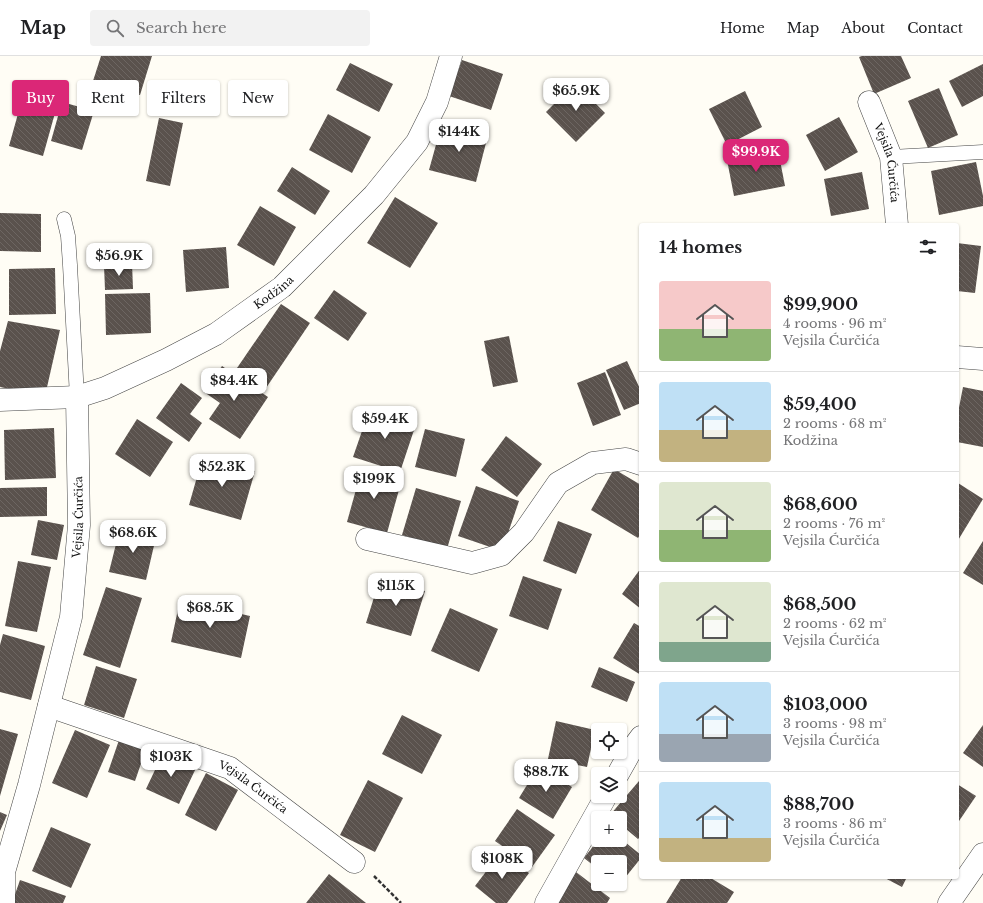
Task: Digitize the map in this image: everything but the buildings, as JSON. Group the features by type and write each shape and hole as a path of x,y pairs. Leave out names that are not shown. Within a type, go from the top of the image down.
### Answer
{"street":[{"name":"Kodžina","path":"0,400 77,397 105,388 166,360 216,334 282,287 374,195 417,142 437,102 451,56"},
{"name":"Vejsila Ćurčića","path":"870,102 891,158 897,223"},
{"path":"959,358 983,359"},
{"name":"Vejsila Ćurčića","path":"4,903 4,872 29,785 70,617 79,525 77,397"},
{"path":"367,539 472,563 501,555 524,532 558,483 593,463 626,459 639,463"},
{"name":"Vejsila Ćurčića","path":"49,706 230,768 354,862"},
{"path":"622,767 639,740"},
{"path":"546,903 602,803"},
{"path":"949,903 983,854"}],"lane":[{"path":"891,158 983,152"},
{"path":"64,218 68,236 77,397"}],"path":[{"path":"354,862 366,869 401,903"}]}
